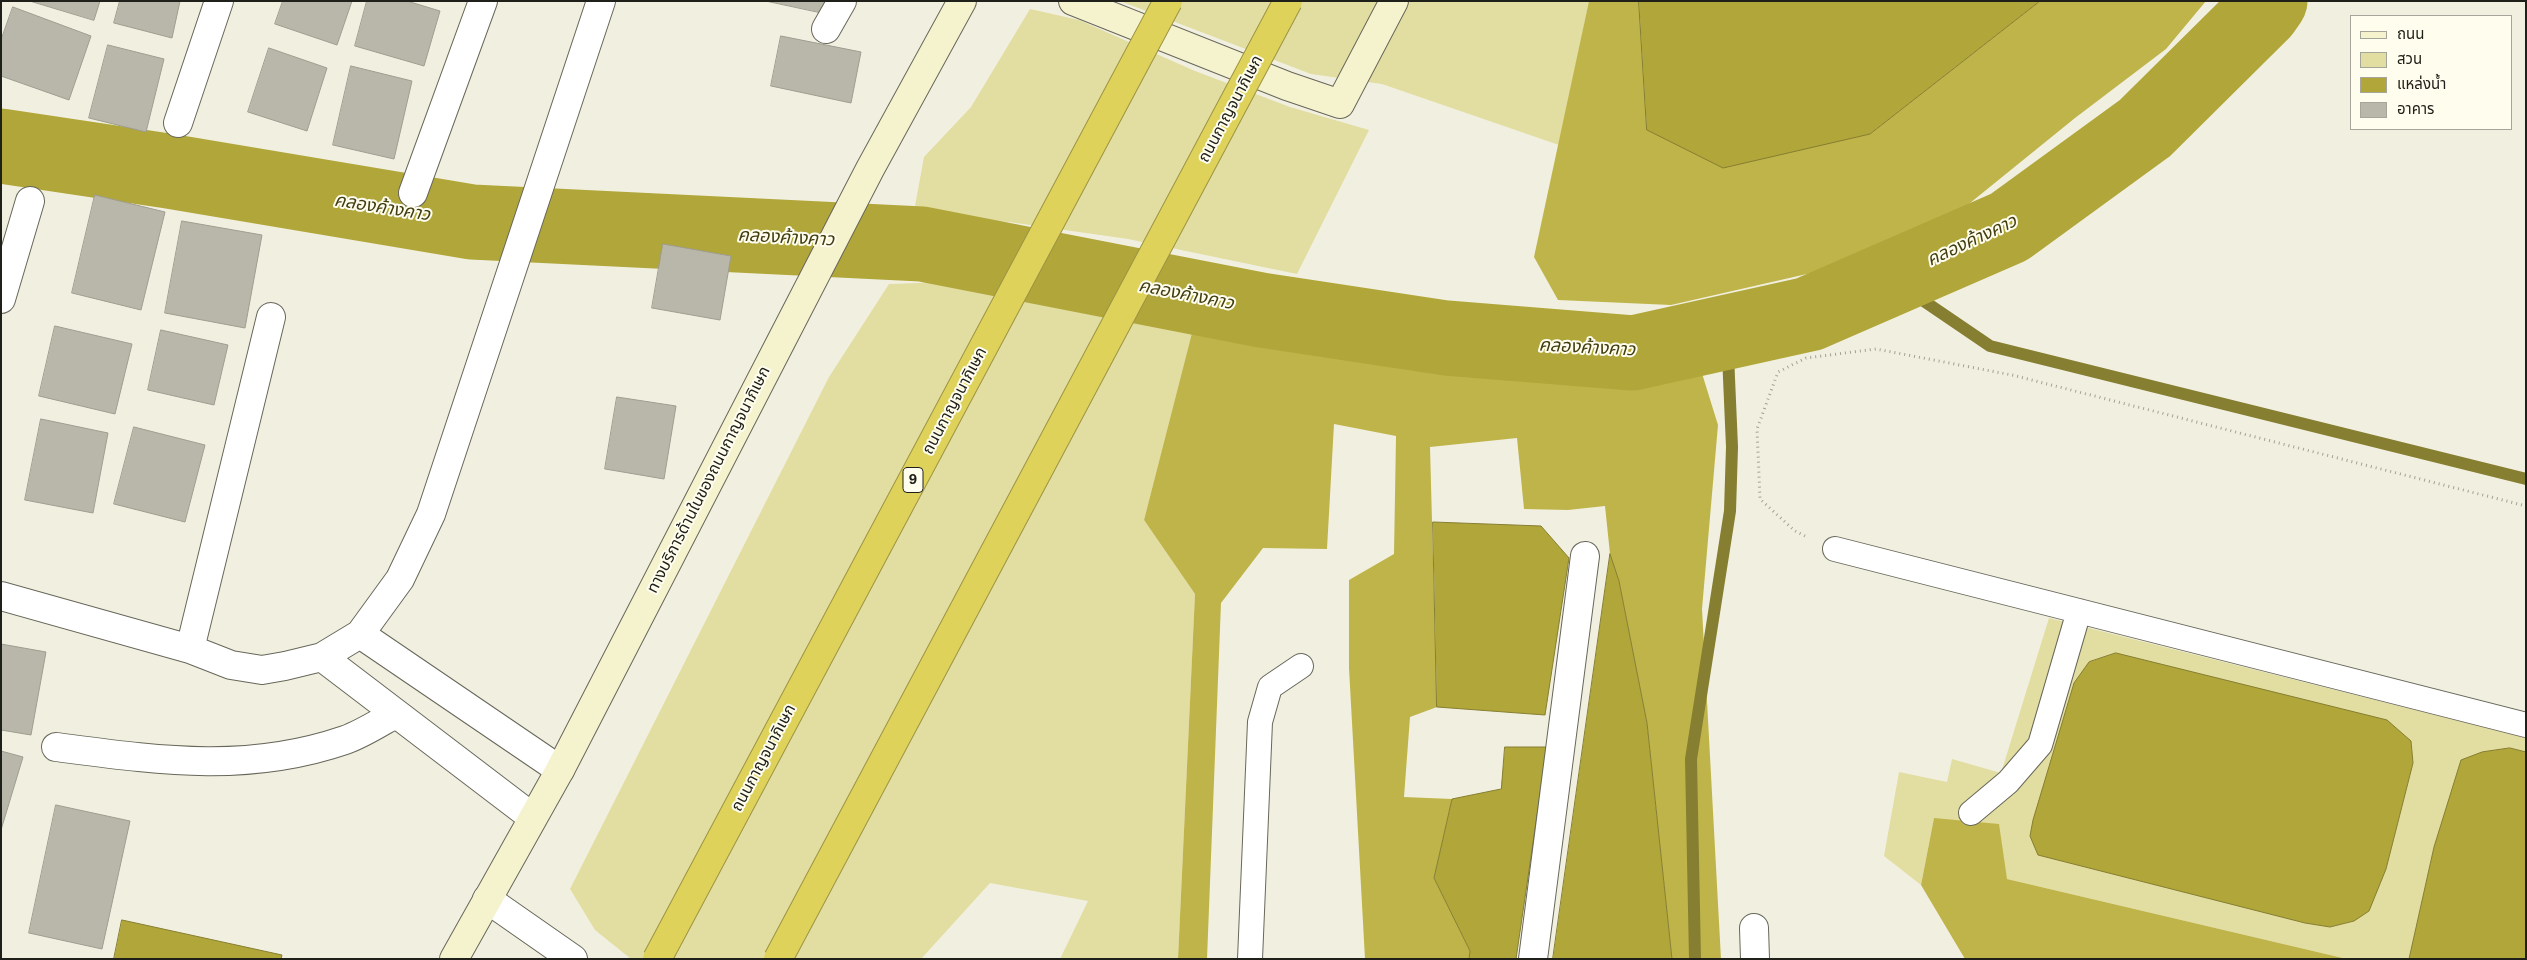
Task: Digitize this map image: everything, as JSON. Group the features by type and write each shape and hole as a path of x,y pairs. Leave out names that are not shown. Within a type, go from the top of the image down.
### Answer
{"highway":[{"name":"ถนนกาญจนาภิเษก","path":"657,959 1168,1"},
{"name":"ถนนกาญจนาภิเษก","path":"778,959 1288,1"}],"main road":[{"name":"ทางบริการด้านในของถนนกาญจนาภิเษก","path":"454,959 560,770 870,169 962,1"},
{"path":"1072,1 1287,86 1340,104 1394,1"}],"street":[{"path":"178,123 219,1"},
{"path":"412,193 482,1"},
{"path":"826,29 842,1"},
{"path":"1,596 190,649 231,665 262,670 322,657 360,634 400,579 431,514 600,5"},
{"path":"1,299 30,201"},
{"path":"190,649 271,317"},
{"path":"1533,959 1586,556"},
{"path":"360,634 560,770"},
{"path":"322,657 532,817"},
{"path":"56,747 163,761 220,763 301,752 346,740 396,714"},
{"path":"487,899 573,959"},
{"path":"1754,928 1755,959"}],"lane":[{"path":"1835,549 2526,725"},
{"path":"1971,813 2008,782 2040,745 2079,611"},
{"path":"1250,959 1260,722 1270,687 1301,666"}],"path":[{"path":"1835,549 1795,531 1760,499 1758,429 1778,372 1806,358 1876,349 2012,376 2526,506"}],"green space":[{"path":"1120,1 1589,1 1559,145 1382,84 1311,74"},
{"path":"1030,9 1079,20 1195,71 1290,107 1369,130 1297,274 1128,239 1009,222 913,217 924,157 971,107"},
{"path":"978,281 1193,329 1144,520 1195,594 1178,959 1060,959 1088,901 990,883 921,959 631,959 595,930 570,889 829,377 889,284"},
{"path":"2049,618 2526,738 2526,752 2510,748 2434,847 2409,959 2347,959 2007,879 1934,818 1921,885 1884,856 1899,772 1947,782 1952,759 2001,773","holes":["2074,683 2411,741 2413,763 2386,869 2354,921 2331,927 2304,923 2030,836"]}],"shaded area":[{"path":"1589,1 1639,1 1647,129 1870,134 2040,1 2206,1 2166,49 2075,118 1912,250 1671,305 1558,300 1534,257"},
{"path":"1248,321 1369,343 1636,375 1700,367 1718,425 1702,609 1721,959 1672,959 1647,723 1619,581 1610,554 1605,506 1568,510 1524,509 1517,438 1430,447 1437,707 1410,717 1404,797 1452,799 1434,878 1470,951 1469,959 1365,959 1349,668 1349,580 1394,554 1396,436 1334,424 1327,549 1263,548 1221,603 1207,959 1178,959 1195,594 1144,520 1193,329"},
{"path":"1934,818 1999,824 2007,879 2347,959 1965,959 1921,885"}],"water":[{"path":"1639,1 2040,1 1870,134 1723,168 1647,130"},
{"path":"1433,522 1541,526 1569,558 1545,715 1437,707"},
{"path":"1610,554 1619,581 1647,723 1672,959 1553,959"},
{"path":"2116,653 2387,720 2411,741 2413,763 2386,869 2369,911 2354,921 2330,927 2305,923 2038,855 2030,836 2033,820 2074,683 2089,662"},
{"path":"1505,747 1547,747 1516,959 1469,959 1470,951 1434,878 1452,799 1501,789"},
{"path":"2510,748 2526,752 2526,959 2409,959 2434,847 2461,760 2482,752"},
{"path":"122,920 282,955 281,959 114,959"}],"building":[{"path":"30,1 100,1 94,20"},
{"path":"120,1 180,1 172,38 114,23"},
{"path":"283,1 352,1 337,45 275,24"},
{"path":"367,1 407,1 440,11 424,66 355,46"},
{"path":"766,1 830,1 828,14"},
{"path":"13,7 91,36 69,100 1,76 1,40"},
{"path":"781,36 861,52 851,103 771,86"},
{"path":"108,45 164,59 146,132 89,118"},
{"path":"269,48 327,68 307,131 248,112"},
{"path":"351,66 412,81 394,159 333,145"},
{"path":"95,195 165,212 141,310 72,293"},
{"path":"182,221 262,235 245,328 165,313"},
{"path":"663,244 731,256 720,320 652,308"},
{"path":"55,326 132,344 115,414 39,396"},
{"path":"161,330 228,345 214,405 148,390"},
{"path":"617,397 676,406 664,479 605,469"},
{"path":"41,419 108,433 93,513 25,500"},
{"path":"134,427 205,445 185,522 114,504"},
{"path":"1,644 46,652 31,735 1,730"},
{"path":"1,751 23,757 1,830"},
{"path":"56,805 130,821 102,949 29,933"}],"waterway":[{"name":"คลองค้างคาว","path":"1,146 168,171 472,222 922,244 1261,310 1446,338 1633,353 1809,314 2009,227 2145,128 2263,11 2270,1"},
{"path":"1890,278 1990,346 2526,479"},
{"path":"1695,959 1691,759 1730,511 1732,447 1727,332"}]}
